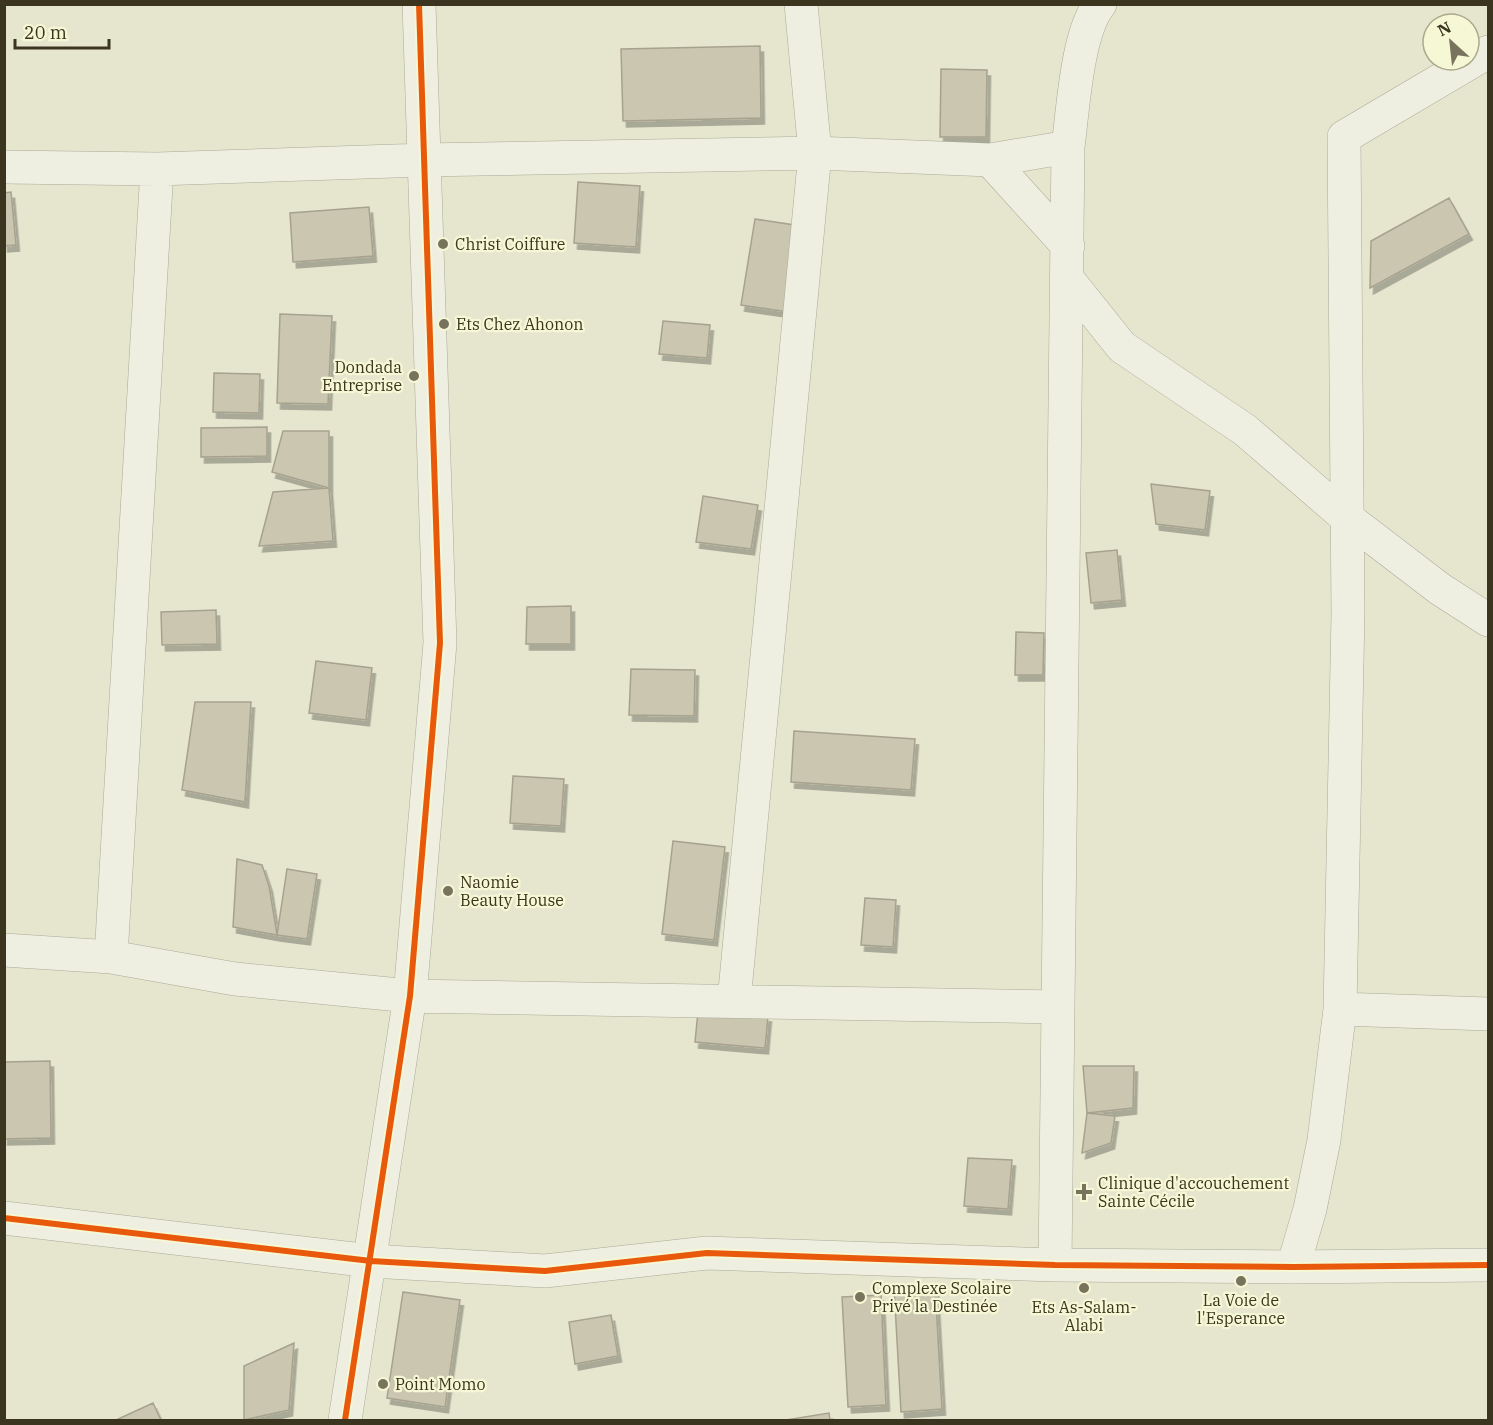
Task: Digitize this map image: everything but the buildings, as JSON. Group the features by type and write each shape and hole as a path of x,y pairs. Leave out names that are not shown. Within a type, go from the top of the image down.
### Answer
{"street":[{"path":"345,1420 410,996 440,643 419,4"},
{"path":"735,1001 815,153 801,4"},
{"path":"1055,1264 1068,147 1080,58 1094,12 1100,4"},
{"path":"1293,1267 1310,1209 1324,1140 1340,1009 1347,518 1344,137 1488,52"},
{"path":"4,167 157,169 424,160 815,153 990,160 1068,147"},
{"path":"990,160 1067,262 1122,347 1245,430 1347,518 1440,589 1488,620"},
{"path":"111,957 157,169"},
{"path":"1066,355 1122,347"},
{"path":"4,950 111,957 235,979 410,996 1058,1007"},
{"path":"1340,1009 1488,1014"},
{"path":"4,1218 371,1261 545,1271 707,1253 1055,1264 1293,1267 1488,1265"}],"cycle path":[{"path":"345,1420 410,996 440,643 419,4"},
{"path":"4,1218 371,1261 545,1271 707,1253 1055,1265 1293,1267 1488,1265"}],"place":[{"name":"Christ Coiffure","path":"443,244"},
{"name":"Ets Chez Ahonon","path":"444,324"},
{"name":"Dondada Entreprise","path":"414,376"},
{"name":"Naomie Beauty House","path":"448,891"},
{"name":"Clinique d'accouchement Sainte Cécile","path":"1084,1192"},
{"name":"La Voie de l'Esperance","path":"1241,1281"},
{"name":"Ets As-Salam- Alabi","path":"1084,1288"},
{"name":"Complexe Scolaire Privé la Destinée","path":"860,1297"},
{"name":"Point Momo","path":"383,1384"}]}
